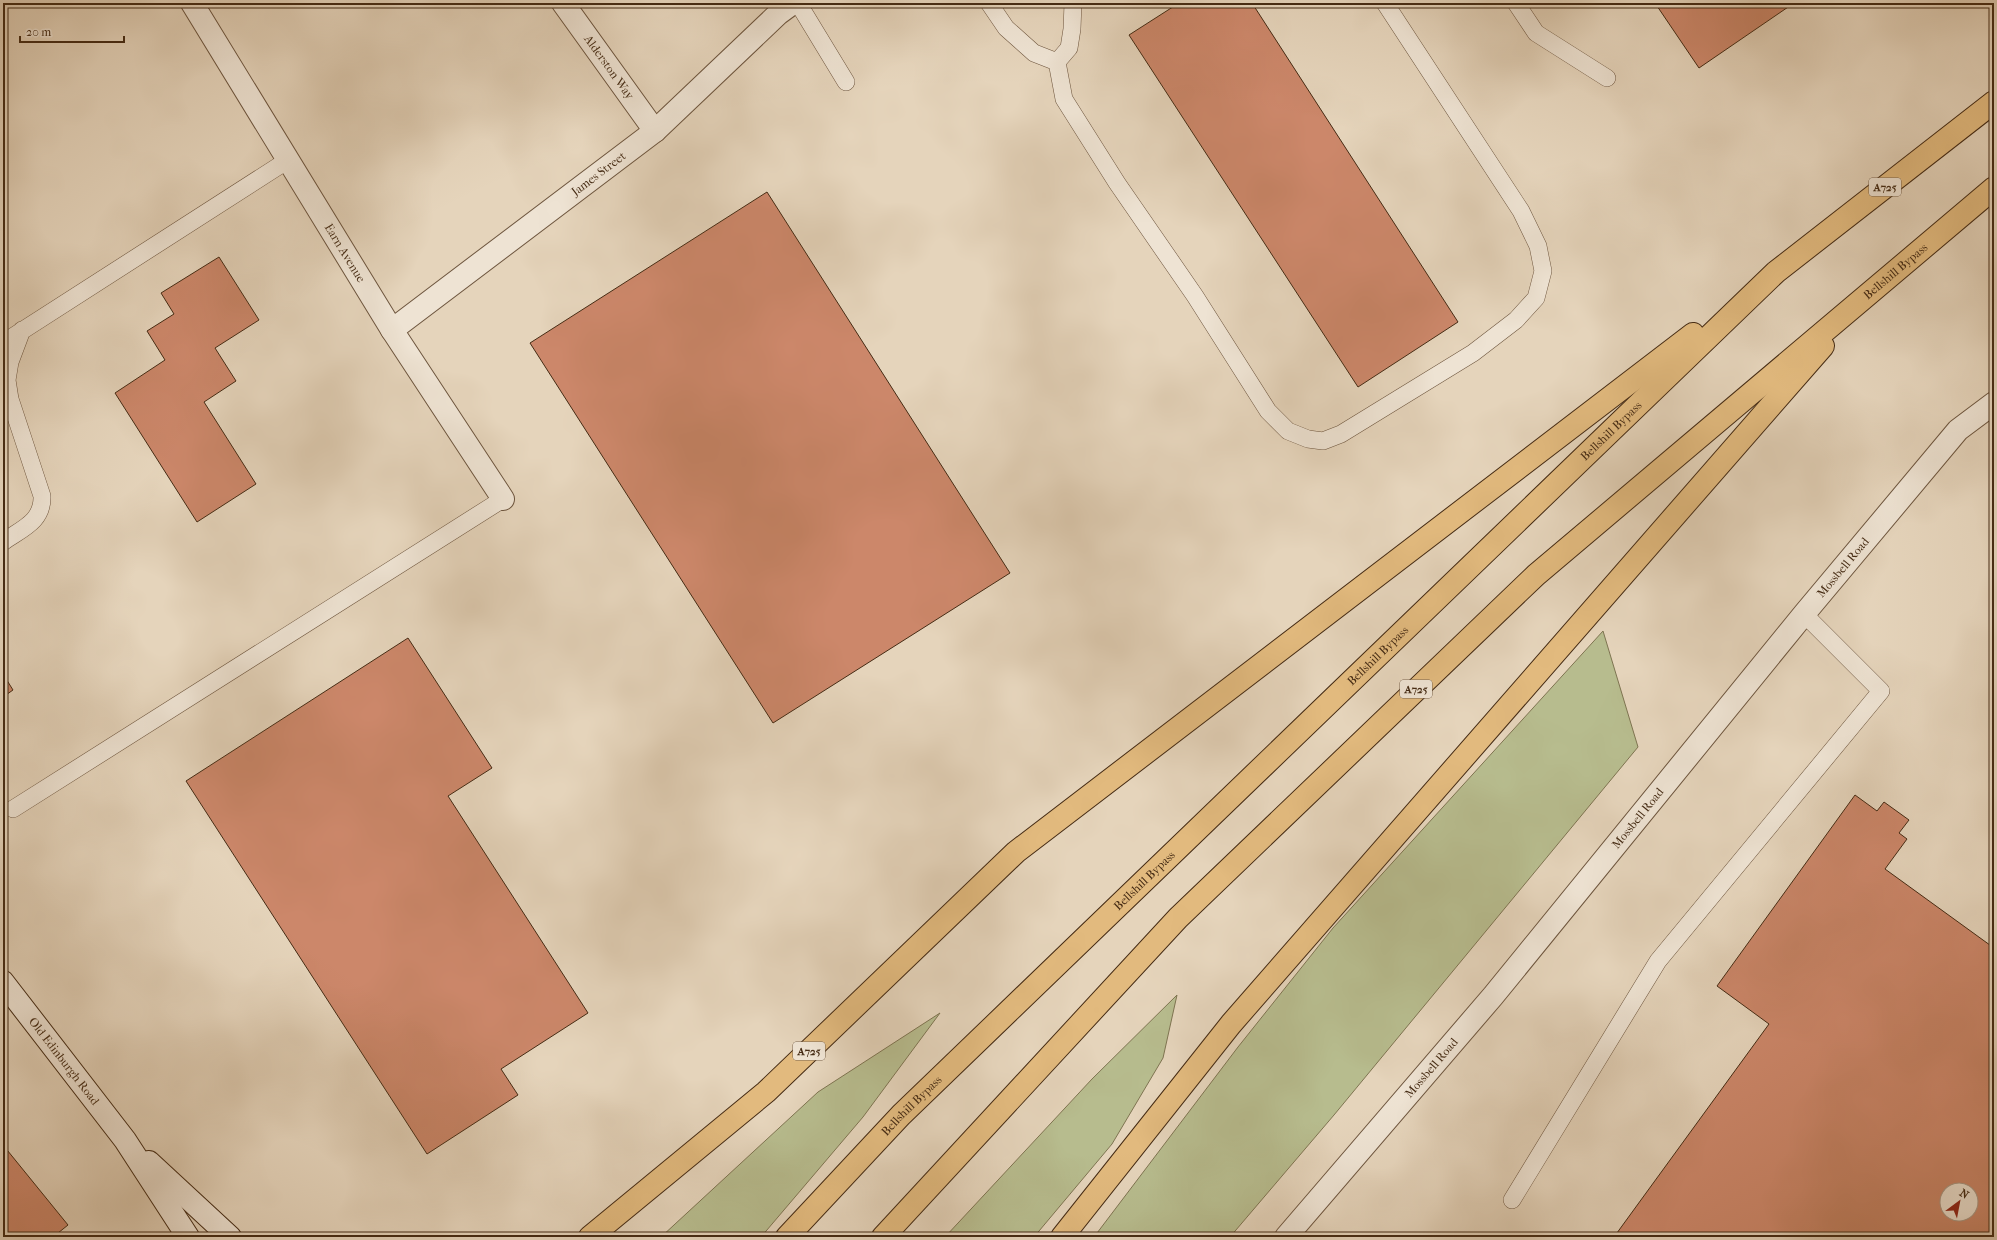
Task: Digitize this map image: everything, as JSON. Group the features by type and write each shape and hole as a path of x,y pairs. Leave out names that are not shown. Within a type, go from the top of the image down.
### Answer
{"highway":[{"name":"Bellshill Bypass","path":"787,1237 901,1114 1776,272 1994,102"},
{"name":"Bellshill Bypass","path":"883,1237 1178,918 1530,580 1994,188"},
{"name":"A725","path":"590,1237 766,1092 1016,852 1776,272"},
{"path":"1062,1237 1231,1024 1872,290"}],"street":[{"name":"Earn Avenue","path":"192,3 392,330 503,499"},
{"name":"Alderston Way","path":"563,3 654,131"},
{"name":"James Street","path":"392,330 654,131 778,14 793,3"},
{"name":"Mossbell Road","path":"1286,1237 1493,996 1804,614 1958,430 1994,403"},
{"name":"Old Edinburgh Road","path":"3,982 125,1140 188,1237"},
{"name":"Old Edinburgh Road","path":"125,1140 230,1237"}],"lane":[{"path":"798,3 846,82"},
{"path":"989,3 1006,28 1034,53 1057,62"},
{"path":"1057,62 1069,48 1072,29 1073,3"},
{"path":"1057,62 1064,99 1117,183 1195,296 1268,411 1288,431 1308,439 1323,441 1341,434 1473,353 1516,320 1536,298 1543,271 1538,246 1521,212 1385,3"},
{"path":"1516,3 1536,33 1607,78"},
{"path":"3,343 288,160"},
{"path":"3,542 36,519 42,507 42,496 10,399 7,380 10,362 22,330"},
{"path":"13,809 503,499"},
{"path":"1512,1200 1658,961 1881,691 1804,614"}],"green space":[{"path":"1603,631 1638,747 1334,1115 1230,1237 1094,1237 1238,1047 1333,928"},
{"path":"1177,995 1163,1058 1112,1144 1034,1237 945,1237 1092,1079"},
{"path":"940,1013 863,1117 761,1237 661,1237 818,1092"}],"building":[{"path":"1179,3 1252,3 1458,322 1358,387 1129,35"},
{"path":"1655,3 1794,3 1699,68"},
{"path":"767,192 1010,573 773,723 530,343"},
{"path":"219,257 259,320 215,348 236,381 204,402 256,484 197,522 115,393 165,360 147,331 174,314 161,293"},
{"path":"408,638 492,768 448,796 588,1013 501,1069 518,1095 427,1154 186,781"},
{"path":"3,674 13,690 3,697"},
{"path":"1855,795 1877,811 1884,802 1909,820 1899,833 1907,839 1885,869 1994,948 1994,1237 1614,1237 1769,1024 1717,986"},
{"path":"3,1145 68,1225 53,1237 3,1237"}]}
